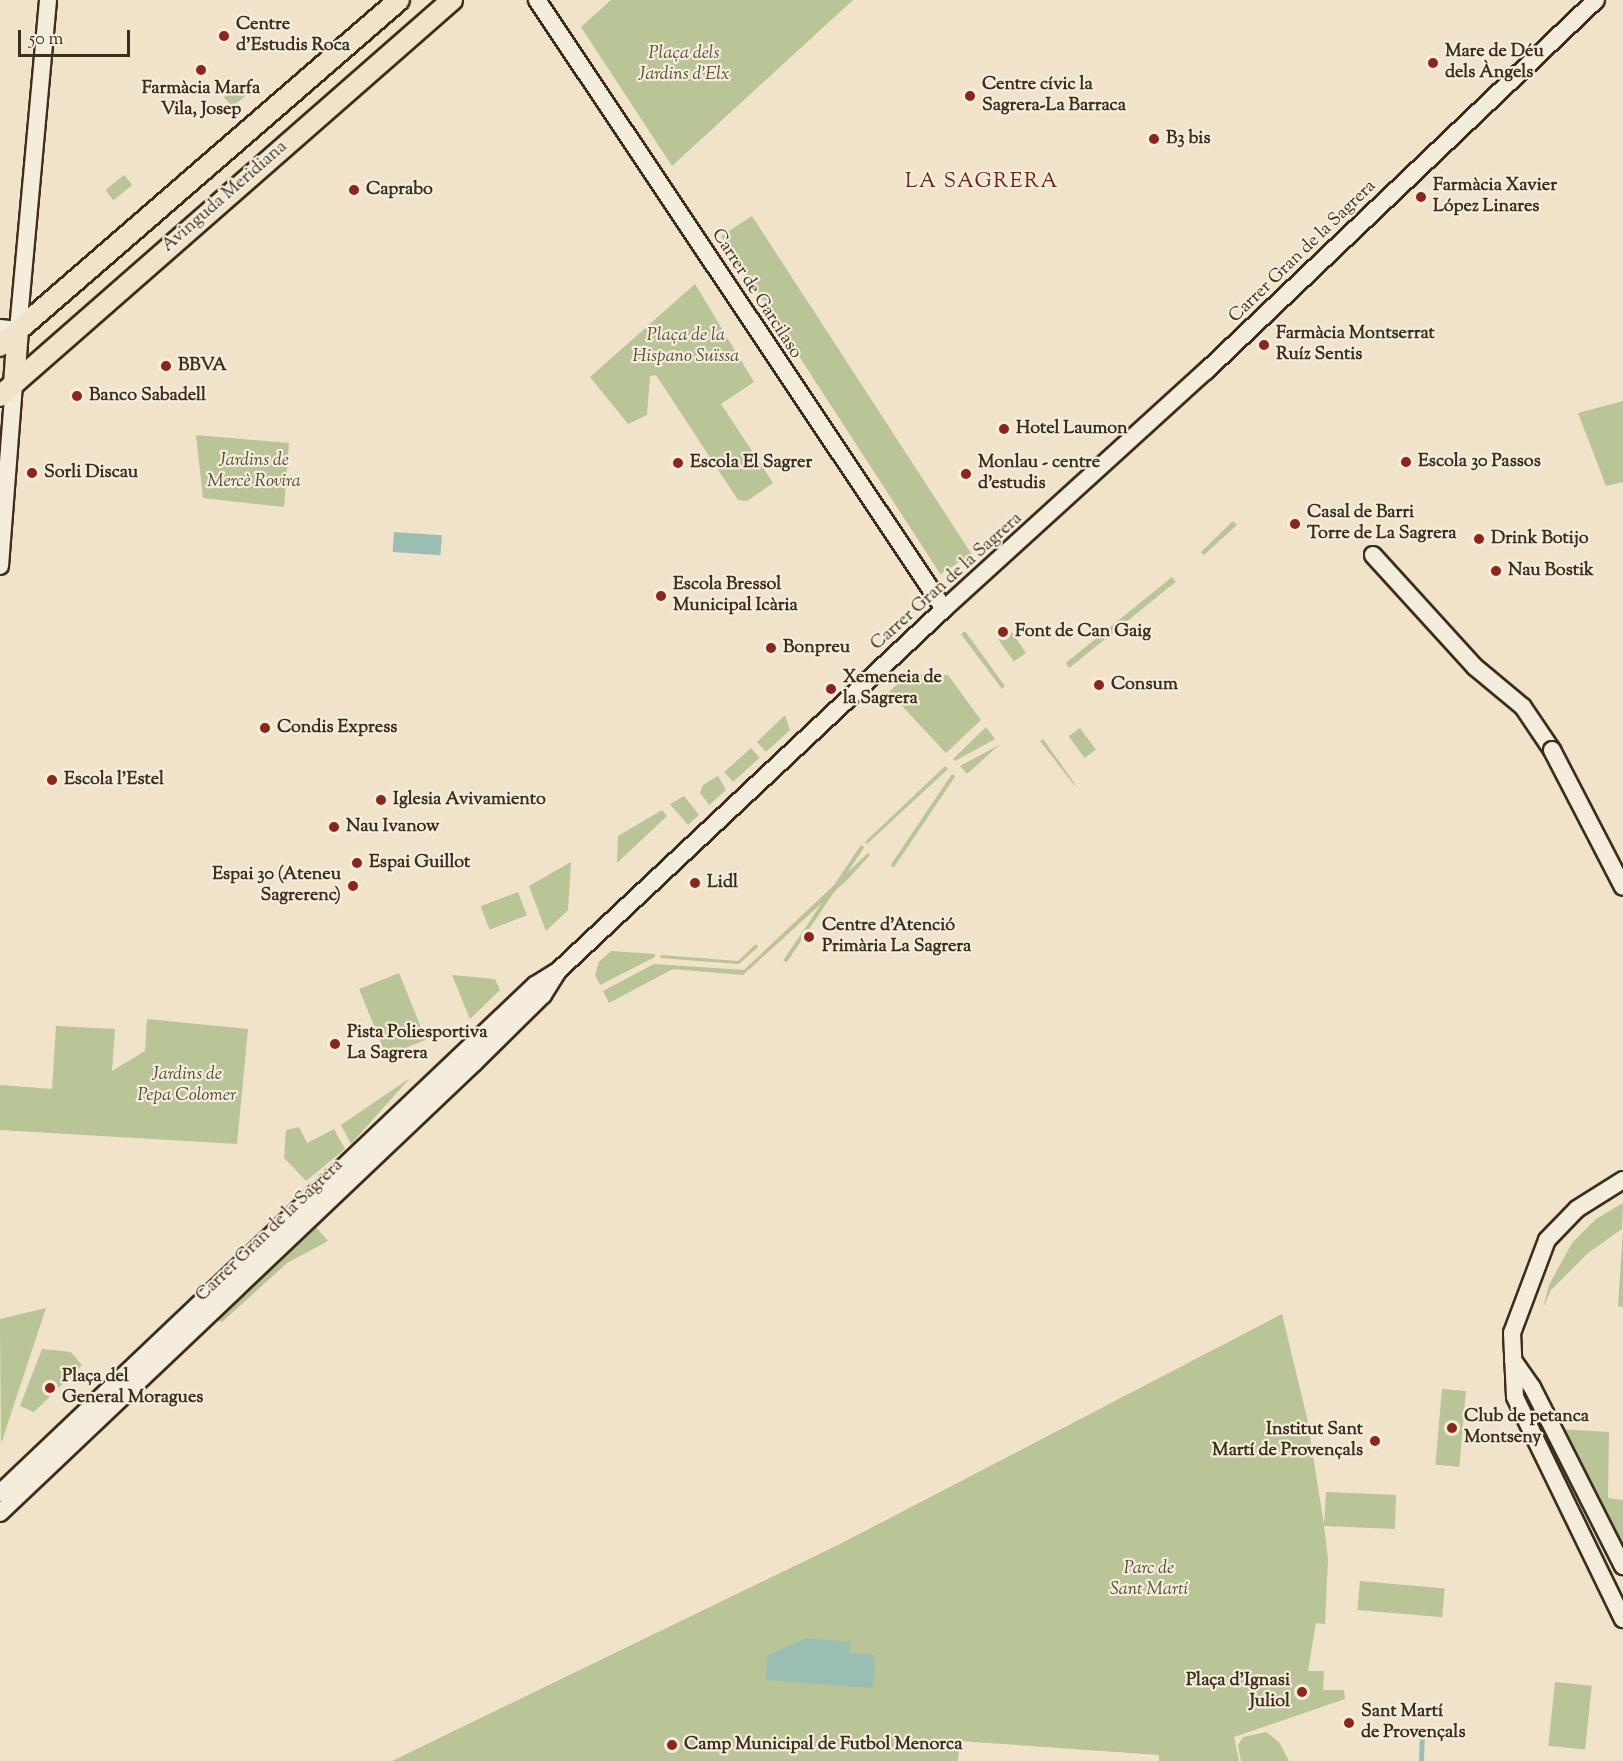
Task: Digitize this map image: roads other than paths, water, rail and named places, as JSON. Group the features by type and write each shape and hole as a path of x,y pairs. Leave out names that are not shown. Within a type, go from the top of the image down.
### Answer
{"main road":[{"name":"Avinguda Meridiana","path":"0,346 9,329 399,0"},
{"name":"Avinguda Meridiana","path":"7,390 452,0"},
{"path":"7,390 9,329"}],"street":[{"path":"9,329 48,0"},
{"name":"Carrer de Garcilaso","path":"537,0 944,609"},
{"name":"Carrer Gran de la Sagrera","path":"0,1493 535,985 559,970 944,609 1206,371 1596,0"},
{"path":"0,566 7,390"},
{"path":"1373,555 1474,668 1533,718 1623,887"},
{"name":"Carrer Gran de la Sagrera","path":"0,1513 474,1063 543,995 559,970"},
{"path":"1623,1180 1577,1209 1547,1240 1512,1333 1515,1397 1623,1619"},
{"path":"1513,1359 1532,1387 1623,1566"}],"water":[{"path":"394,532 442,535 440,555 393,552"},
{"path":"806,1638 850,1642 850,1653 875,1655 873,1688 766,1680 767,1656"}],"waterway":[{"path":"1421,1761 1422,1738"}],"place":[{"name":"Centre d'Estudis Roca","path":"224,36"},
{"name":"Mare de Déu dels Àngels","path":"1433,63"},
{"name":"Farmàcia Marfa Vila, Josep","path":"201,70"},
{"name":"Centre cívic la Sagrera-La Barraca","path":"970,96"},
{"name":"B3 bis","path":"1154,139"},
{"name":"Caprabo","path":"354,190"},
{"name":"Farmàcia Xavier López Linares","path":"1421,197"},
{"name":"Farmàcia Montserrat Ruíz Sentis","path":"1264,345"},
{"name":"BBVA","path":"166,366"},
{"name":"Banco Sabadell","path":"77,396"},
{"name":"Hotel Laumon","path":"1004,429"},
{"name":"Escola 30 Passos","path":"1406,462"},
{"name":"Escola El Sagrer","path":"678,463"},
{"name":"Sorli Discau","path":"32,473"},
{"name":"Monlau - centre d'estudis","path":"966,474"},
{"name":"Casal de Barri Torre de La Sagrera","path":"1295,524"},
{"name":"Drink Botijo","path":"1479,539"},
{"name":"Nau Bostik","path":"1496,571"},
{"name":"Escola Bressol Municipal Icària","path":"661,596"},
{"name":"Font de Can Gaig","path":"1003,632"},
{"name":"Bonpreu","path":"771,648"},
{"name":"Consum","path":"1099,685"},
{"name":"Xemeneia de la Sagrera","path":"831,689"},
{"name":"Condis Express","path":"265,728"},
{"name":"Escola l'Estel","path":"52,780"},
{"name":"Iglesia Avivamiento","path":"381,800"},
{"name":"Nau Ivanow","path":"334,827"},
{"name":"Espai Guillot","path":"357,863"},
{"name":"Lidl","path":"695,883"},
{"name":"Espai 30 (Ateneu Sagrerenc)","path":"353,886"},
{"name":"Centre d'Atenció Primària La Sagrera","path":"809,937"},
{"name":"Pista Poliesportiva La Sagrera","path":"335,1044"},
{"name":"Plaça del General Moragues","path":"50,1388"},
{"name":"Club de petanca Montseny","path":"1452,1428"},
{"name":"Institut Sant Martí de Provençals","path":"1375,1441"},
{"name":"Plaça d'Ignasi Juliol","path":"1302,1692"},
{"name":"Sant Martí de Provençals","path":"1349,1723"},
{"name":"Camp Municipal de Futbol Menorca","path":"672,1745"}],"district":[{"name":"LA SAGRERA","path":"982,182"}],"park label":[{"name":"Plaça dels Jardins d'Elx","path":"684,65"},
{"name":"Plaça de la Hispano Suïssa","path":"686,347"},
{"name":"Jardins de Mercè Rovira","path":"254,472"},
{"name":"Jardins de Pepa Colomer","path":"187,1086"},
{"name":"Parc de Sant Martí","path":"1149,1580"}]}
